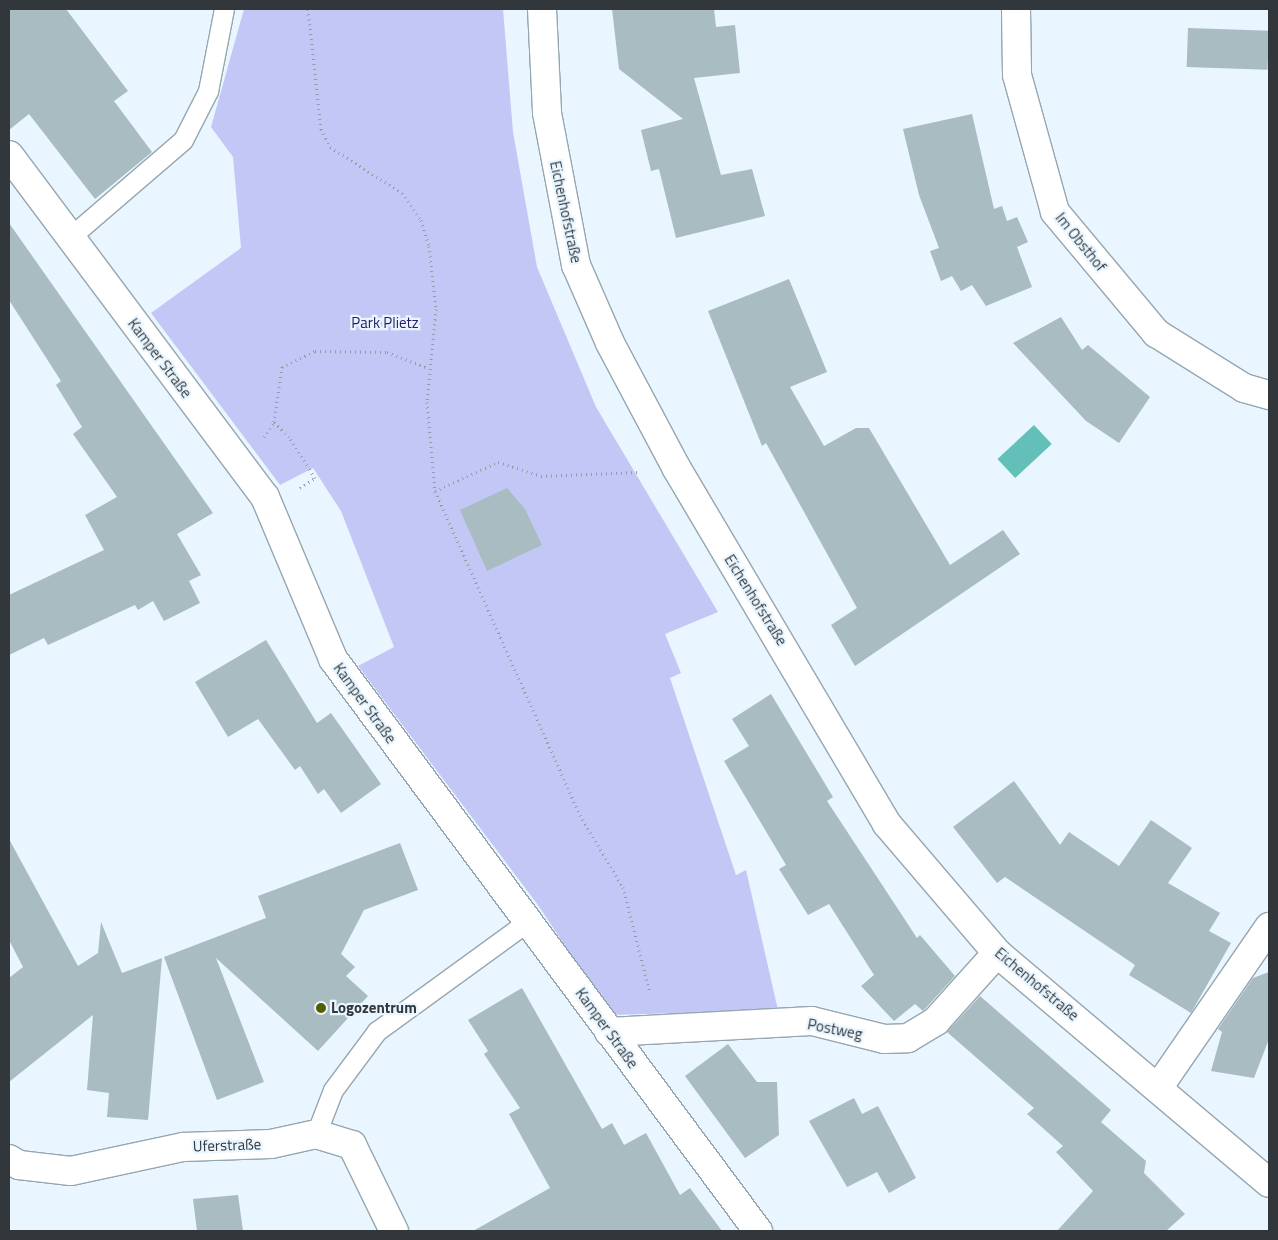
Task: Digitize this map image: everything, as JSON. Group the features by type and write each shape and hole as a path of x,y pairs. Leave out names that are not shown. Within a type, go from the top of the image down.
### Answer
{"street":[{"name":"Eichenhofstraße","path":"542,9 547,113 576,265 610,343 677,470 887,824 997,953 1269,1183"},
{"name":"Im Obsthof","path":"1016,9 1017,75 1055,212 1156,333 1244,388 1269,395"},
{"name":"Kamper Straße","path":"9,155 270,507 333,659 530,920 609,1032 758,1231"},
{"path":"1158,1088 1269,927"},
{"name":"Postweg","path":"609,1032 812,1021 884,1039 908,1038 936,1021 997,953"},
{"name":"Uferstraße","path":"9,1159 19,1165 71,1170 183,1147 270,1144 316,1134 352,1144 394,1231"}],"lane":[{"path":"70,238 182,140 208,91 224,9"},
{"path":"316,1134 333,1090 377,1031 530,920"}],"path":[{"path":"308,9 321,129 330,147 402,193 421,220 429,246 436,309 428,368 428,451 435,491 580,815 623,887 651,999"},
{"path":"270,507 314,478 290,437 274,422 282,367 314,351 386,352 428,368"},
{"path":"435,491 498,462 541,476 632,472"}],"green space":[{"name":"Park Plietz","path":"244,9 503,9 513,132 537,267 596,407 718,612 665,634 681,673 670,678 736,875 746,870 778,1010 611,1015 538,905 358,666 394,647 341,511 313,468 280,485 151,313 241,248 233,157 211,127"}],"shaded area":[{"path":"1034,425 1052,444 1015,478 997,459"}],"building":[{"path":"9,9 66,9 128,91 114,101 152,152 95,199 29,114 9,130"},
{"path":"612,9 714,9 716,27 735,25 740,73 694,78 721,175 752,169 765,216 676,238 659,169 651,171 641,130 683,119 619,69"},
{"path":"1188,28 1269,31 1268,70 1187,67"},
{"path":"972,114 994,209 1002,206 1007,221 1017,217 1028,242 1017,247 1032,287 986,306 972,285 961,291 952,276 941,281 930,251 939,248 919,195 903,129"},
{"path":"9,223 213,513 177,534 201,575 189,581 200,603 164,621 153,601 138,610 135,605 48,645 44,638 9,655 9,595 104,550 85,515 117,497 73,434 82,427 56,385 61,381 9,300"},
{"path":"789,279 827,372 790,387 824,446 856,428 869,428 950,565 1003,530 1020,554 855,666 831,625 857,608 766,443 762,446 708,311"},
{"path":"1061,317 1082,350 1088,345 1150,397 1119,443 1086,421 1013,343"},
{"path":"507,488 525,509 542,545 487,571 460,510"},
{"path":"266,640 317,723 331,713 381,784 341,813 324,789 318,794 300,766 295,770 258,719 228,737 195,682"},
{"path":"771,694 833,797 827,801 917,938 920,935 955,976 923,1011 915,1004 894,1021 861,986 874,975 829,904 808,915 779,869 786,865 724,761 749,746 732,719"},
{"path":"1014,781 1060,845 1069,832 1119,866 1151,820 1192,848 1168,883 1220,913 1209,931 1231,943 1191,1013 1129,975 1135,965 1005,877 997,883 953,827"},
{"path":"9,839 78,966 98,953 101,922 122,973 162,958 148,1120 107,1117 109,1093 87,1090 93,1015 9,1082 9,978 23,967 9,940"},
{"path":"400,843 418,890 364,910 341,954 355,967 346,976 368,996 318,1051 216,958 264,1082 217,1100 164,957 266,918 258,896"},
{"path":"1269,972 1269,1039 1254,1078 1211,1071 1222,1032 1218,1029 1253,978"},
{"path":"522,988 602,1129 612,1123 624,1145 646,1133 680,1195 690,1188 722,1231 473,1231 550,1188 509,1114 520,1108 484,1054 488,1051 468,1020"},
{"path":"980,996 1111,1110 1101,1122 1146,1161 1144,1173 1185,1214 1166,1231 1057,1231 1093,1191 1056,1152 1063,1146 1027,1114 1034,1108 947,1032"},
{"path":"728,1044 757,1082 777,1082 779,1135 745,1158 685,1076"},
{"path":"854,1098 862,1114 878,1106 916,1178 889,1193 877,1172 847,1187 809,1121"},
{"path":"238,1195 243,1231 197,1231 193,1199"}],"place":[{"name":"Logozentrum","path":"321,1008"}]}
